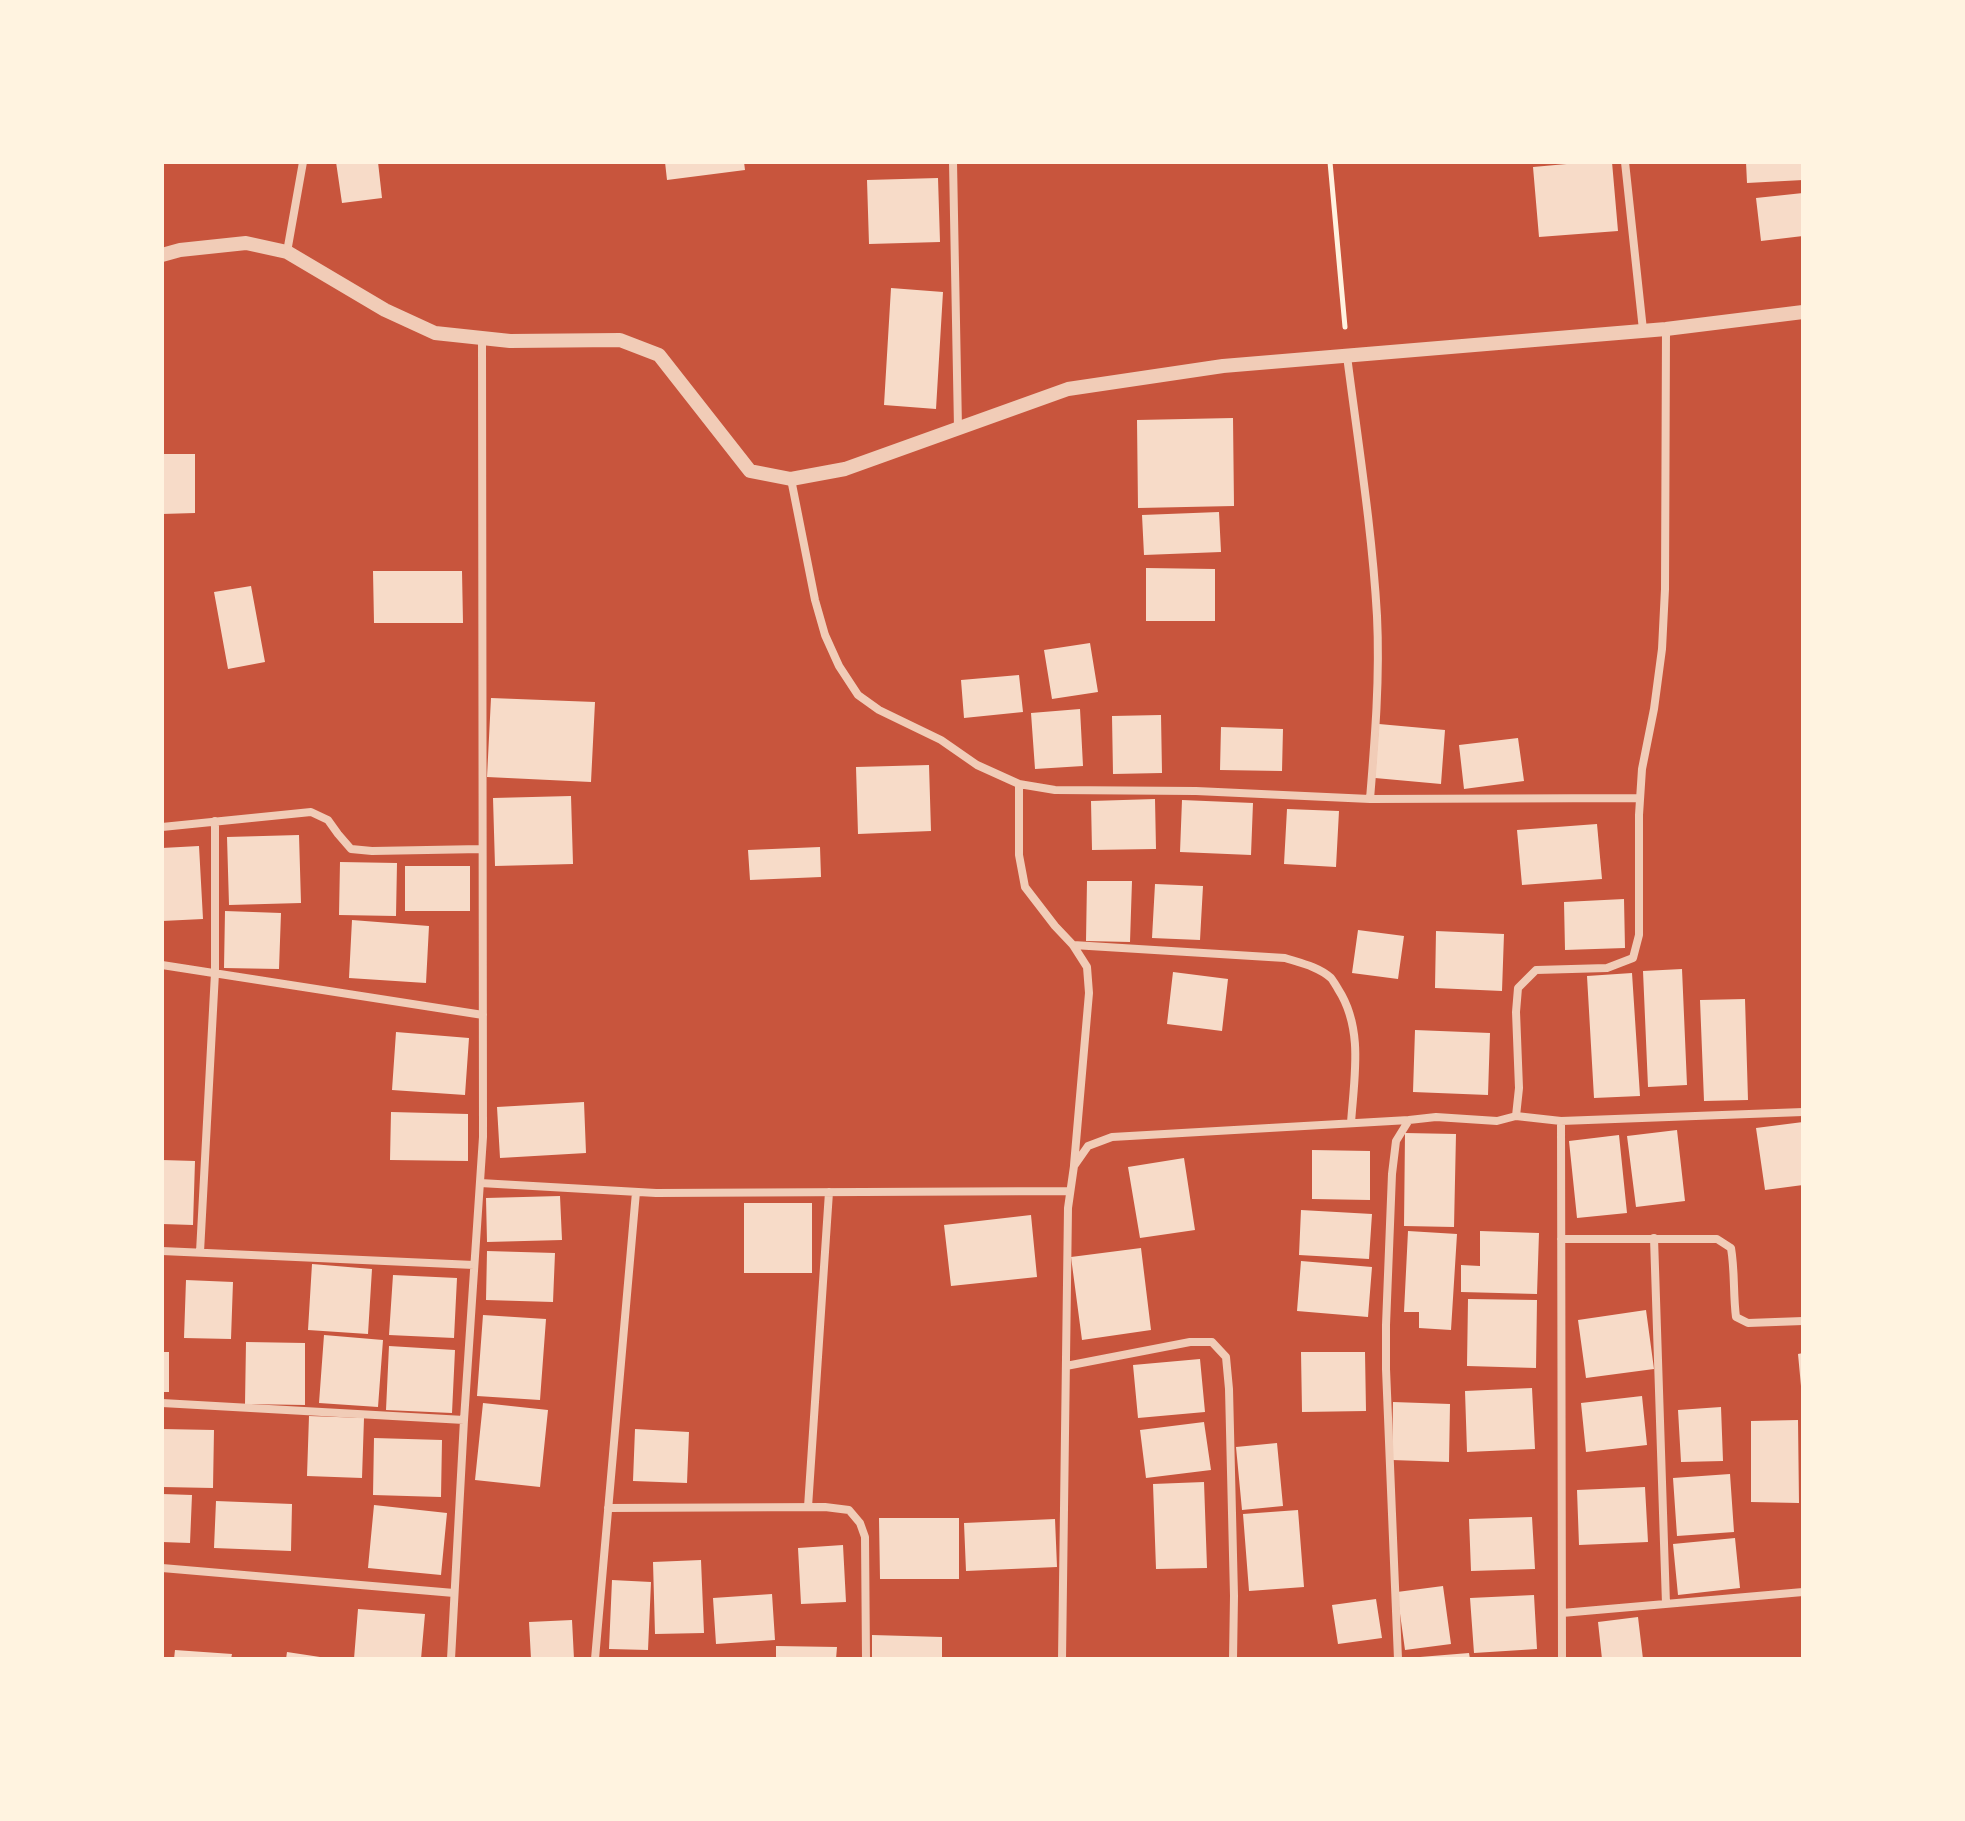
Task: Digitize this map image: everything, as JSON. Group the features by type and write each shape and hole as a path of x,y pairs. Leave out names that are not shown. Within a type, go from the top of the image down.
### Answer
{"street":[{"path":"287,252 303,162"},
{"path":"953,162 958,428"},
{"path":"1625,162 1643,330"},
{"path":"162,255 180,250 246,243 287,252 385,310 435,333 482,340 620,340 659,355 750,471 791,479 845,469 1068,389 1223,366 1666,329 1803,312"},
{"path":"1516,1116 1519,1088 1518,988 1536,970 1607,968 1633,958 1639,935 1642,769 1662,649 1665,589 1666,329"},
{"path":"451,1659 483,1137 482,340"},
{"path":"1347,356 1377,616 1378,708 1370,799"},
{"path":"791,479 825,635 839,666 858,695 879,710 941,740 977,765 1019,784 1055,790 1196,791 1370,799 1640,798"},
{"path":"1019,784 1019,855 1025,887 1073,945 1087,967 1089,993 1068,1208 1062,1659"},
{"path":"162,827 311,812 328,820 351,849 482,849"},
{"path":"200,1252 215,973 215,821"},
{"path":"1073,945 1285,958 1311,966 1331,979 1344,999 1352,1021 1356,1041 1351,1123"},
{"path":"162,965 483,1015"},
{"path":"1074,1166 1088,1146 1112,1137 1436,1117 1497,1121 1516,1116 1561,1121 1803,1112"},
{"path":"1398,1659 1386,1325 1392,1174 1396,1141 1409,1120"},
{"path":"1561,1121 1562,1659"},
{"path":"480,1183 636,1192 1070,1191"},
{"path":"595,1659 636,1192"},
{"path":"808,1507 829,1192"},
{"path":"1654,1238 1666,1604"},
{"path":"1561,1239 1717,1239 1731,1248 1736,1317 1748,1323 1803,1321"},
{"path":"162,1251 474,1265"},
{"path":"1066,1366 1190,1342 1212,1342 1226,1357 1233,1659"},
{"path":"162,1403 464,1420"},
{"path":"608,1508 808,1507 849,1510 860,1523 865,1537 866,1659"},
{"path":"162,1568 454,1593"},
{"path":"1562,1613 1803,1592"}],"path":[{"path":"1330,162 1347,356"}],"building":[{"path":"336,162 378,162 382,198 342,203"},
{"path":"665,162 744,162 745,170 667,180"},
{"path":"1612,162 1618,231 1539,237 1533,167"},
{"path":"1746,162 1803,162 1803,180 1747,183"},
{"path":"938,178 940,242 869,244 867,180"},
{"path":"1803,193 1803,236 1761,241 1756,198"},
{"path":"891,288 943,292 936,409 884,405"},
{"path":"1233,418 1234,506 1138,508 1137,420"},
{"path":"162,454 195,454 195,513 162,514"},
{"path":"1219,512 1221,552 1144,555 1142,515"},
{"path":"1146,568 1215,569 1215,621 1146,621"},
{"path":"373,571 462,571 463,623 374,623"},
{"path":"251,586 265,662 228,669 214,592"},
{"path":"1090,643 1098,692 1052,699 1044,650"},
{"path":"1019,675 1023,712 964,718 961,680"},
{"path":"491,698 595,702 591,782 487,777"},
{"path":"1080,709 1083,766 1035,769 1031,713"},
{"path":"1161,715 1162,773 1113,774 1112,716"},
{"path":"1379,724 1445,730 1441,784 1375,778"},
{"path":"1221,727 1283,729 1282,771 1220,770"},
{"path":"1518,738 1524,781 1464,789 1459,745"},
{"path":"929,765 931,831 858,834 856,767"},
{"path":"571,796 573,864 495,866 493,798"},
{"path":"1155,799 1156,849 1092,850 1091,801"},
{"path":"1182,800 1253,803 1251,855 1180,852"},
{"path":"1287,809 1339,811 1336,867 1284,864"},
{"path":"1597,824 1602,879 1522,885 1517,830"},
{"path":"299,835 301,903 229,905 227,837"},
{"path":"199,846 203,919 162,921 162,848"},
{"path":"820,847 821,877 750,880 748,850"},
{"path":"340,862 397,863 396,916 339,915"},
{"path":"405,866 470,866 470,911 405,911"},
{"path":"1087,881 1132,881 1130,942 1086,941"},
{"path":"1155,884 1203,886 1200,940 1152,938"},
{"path":"1624,899 1625,948 1565,950 1564,902"},
{"path":"225,911 281,913 279,969 224,968"},
{"path":"352,920 429,926 426,983 349,978"},
{"path":"1358,930 1404,936 1398,979 1352,973"},
{"path":"1436,931 1504,934 1502,991 1435,988"},
{"path":"1682,969 1687,1085 1648,1087 1643,971"},
{"path":"1173,972 1228,979 1222,1031 1167,1024"},
{"path":"1632,973 1640,1096 1594,1098 1587,976"},
{"path":"1745,999 1748,1100 1704,1101 1700,1000"},
{"path":"1415,1030 1490,1033 1488,1095 1413,1092"},
{"path":"396,1032 469,1038 465,1095 392,1090"},
{"path":"584,1102 586,1153 500,1158 497,1107"},
{"path":"391,1112 468,1114 468,1161 390,1160"},
{"path":"1803,1122 1803,1185 1765,1190 1756,1128"},
{"path":"1677,1130 1685,1201 1636,1207 1627,1136"},
{"path":"1405,1133 1456,1134 1454,1227 1404,1226"},
{"path":"1619,1135 1627,1213 1577,1218 1569,1141"},
{"path":"1312,1150 1370,1151 1370,1200 1312,1199"},
{"path":"1184,1158 1195,1230 1140,1238 1128,1167"},
{"path":"162,1160 195,1161 193,1225 162,1224"},
{"path":"560,1196 562,1240 487,1242 486,1198"},
{"path":"744,1203 812,1203 812,1273 744,1273"},
{"path":"1301,1210 1372,1214 1369,1259 1299,1255"},
{"path":"1031,1215 1037,1277 951,1286 944,1225"},
{"path":"1408,1231 1457,1234 1451,1330 1419,1328 1419,1312 1404,1312"},
{"path":"1480,1231 1539,1233 1537,1294 1461,1292 1461,1265 1480,1266"},
{"path":"1141,1248 1151,1330 1082,1340 1071,1257"},
{"path":"487,1251 555,1253 553,1302 486,1300"},
{"path":"1301,1261 1372,1267 1368,1317 1297,1311"},
{"path":"312,1264 372,1269 368,1334 308,1330"},
{"path":"393,1275 457,1278 454,1338 389,1335"},
{"path":"186,1280 233,1282 231,1339 184,1338"},
{"path":"1468,1299 1537,1300 1536,1368 1467,1366"},
{"path":"1646,1310 1654,1369 1586,1378 1578,1320"},
{"path":"483,1315 546,1319 540,1400 477,1396"},
{"path":"324,1335 383,1340 378,1407 319,1403"},
{"path":"246,1342 305,1343 305,1405 245,1404"},
{"path":"389,1346 455,1350 452,1413 386,1410"},
{"path":"162,1352 169,1352 169,1392 162,1392"},
{"path":"1301,1352 1365,1352 1366,1411 1302,1412"},
{"path":"1803,1353 1803,1386 1801,1386 1798,1354"},
{"path":"1200,1359 1205,1412 1138,1418 1133,1365"},
{"path":"1532,1388 1535,1449 1467,1452 1465,1391"},
{"path":"1642,1396 1647,1445 1586,1452 1581,1403"},
{"path":"1393,1402 1450,1404 1449,1462 1392,1460"},
{"path":"483,1403 548,1410 540,1487 475,1480"},
{"path":"1721,1407 1723,1461 1681,1462 1678,1410"},
{"path":"309,1416 364,1418 362,1478 307,1476"},
{"path":"1798,1420 1799,1503 1751,1502 1751,1421"},
{"path":"1204,1422 1211,1470 1146,1478 1140,1430"},
{"path":"162,1429 214,1430 213,1488 162,1487"},
{"path":"635,1429 689,1432 687,1483 633,1481"},
{"path":"374,1438 442,1440 441,1497 373,1495"},
{"path":"1277,1443 1283,1506 1242,1510 1236,1447"},
{"path":"1730,1474 1734,1532 1677,1536 1673,1478"},
{"path":"1204,1482 1207,1568 1156,1569 1153,1484"},
{"path":"1645,1487 1648,1542 1579,1545 1577,1490"},
{"path":"162,1494 192,1495 190,1543 162,1542"},
{"path":"216,1501 292,1504 291,1551 214,1548"},
{"path":"374,1505 447,1513 441,1575 368,1568"},
{"path":"1298,1510 1304,1587 1249,1591 1243,1514"},
{"path":"1532,1517 1535,1569 1471,1571 1469,1519"},
{"path":"879,1518 959,1518 959,1579 880,1579"},
{"path":"1055,1519 1057,1567 966,1571 964,1523"},
{"path":"1735,1538 1740,1588 1678,1595 1673,1544"},
{"path":"843,1545 846,1602 801,1604 798,1548"},
{"path":"701,1560 704,1633 655,1634 653,1562"},
{"path":"612,1580 651,1582 648,1650 609,1649"},
{"path":"1443,1586 1451,1644 1405,1650 1397,1592"},
{"path":"772,1594 775,1640 716,1644 713,1598"},
{"path":"1534,1595 1537,1649 1474,1653 1470,1598"},
{"path":"1376,1599 1382,1638 1338,1644 1332,1605"},
{"path":"358,1609 425,1614 421,1659 354,1659"},
{"path":"1638,1617 1643,1659 1602,1659 1598,1622"},
{"path":"572,1620 574,1659 531,1659 529,1622"},
{"path":"872,1635 942,1637 942,1659 872,1659"},
{"path":"776,1646 837,1647 836,1659 776,1659"},
{"path":"175,1650 232,1654 231,1659 174,1659"},
{"path":"287,1652 320,1657 320,1659 286,1659"},
{"path":"1469,1653 1470,1659 1420,1659 1420,1657"}]}
